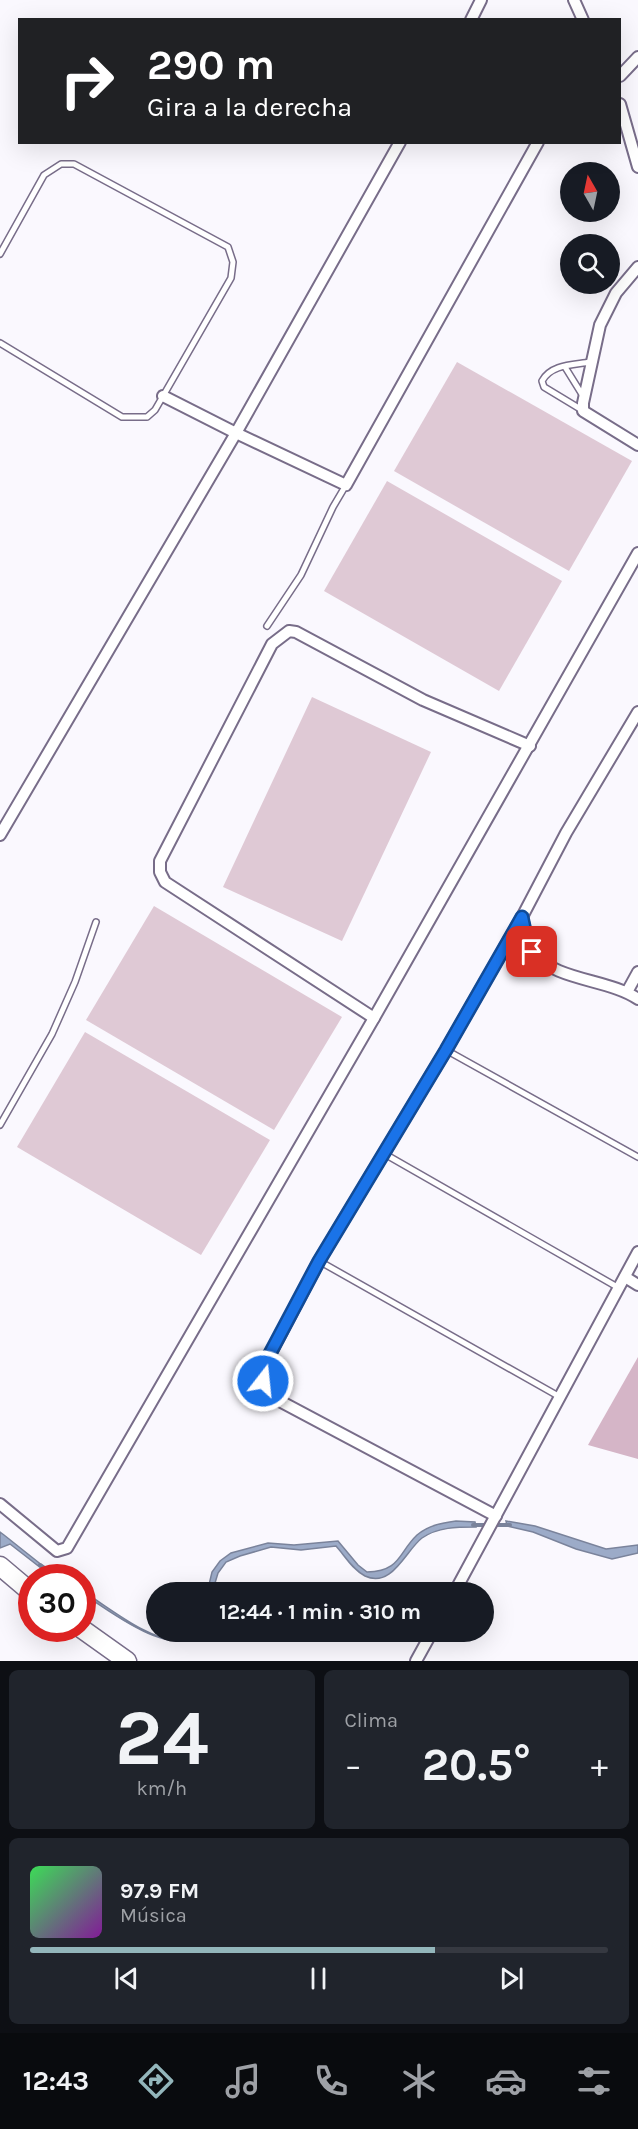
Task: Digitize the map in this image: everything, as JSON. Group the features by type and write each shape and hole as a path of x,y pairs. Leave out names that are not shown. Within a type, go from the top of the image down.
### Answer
{"highway":[{"path":"2,1568 18,1581"},
{"path":"96,1639 127,1661"}],"street":[{"path":"472,18 481,0"},
{"path":"574,0 582,18"},
{"path":"621,75 638,57"},
{"path":"621,108 638,167"},
{"path":"0,834 236,433 399,144"},
{"path":"164,396 346,485 537,144"},
{"path":"638,267 616,294 602,319 590,362 583,411 638,445"},
{"path":"0,1504 57,1551 67,1548 374,1018 638,553"},
{"path":"374,1018 165,882 160,872 160,861 272,644 290,631 296,632 423,700 530,746"},
{"path":"493,1522 274,1398 263,1381 262,1370 319,1261 446,1050 522,917 566,833 638,712"},
{"path":"522,917 532,952 543,961 557,970 627,992 638,999"},
{"path":"627,992 638,972"},
{"path":"460,1582 638,1252"},
{"path":"625,1277 638,1285"},
{"path":"416,1661 426,1642"}],"lane":[{"path":"0,254 44,175 61,164 74,164 228,247 233,261 231,278 164,396 155,410 147,417 122,417 0,343"},
{"path":"583,411 542,384 543,378 551,371 590,362"},
{"path":"565,367 584,398"},
{"path":"267,626 301,575 346,485"},
{"path":"0,1125 52,1034 75,982 96,922"},
{"path":"446,1050 638,1157"},
{"path":"383,1154 619,1288"},
{"path":"319,1261 560,1397"}],"shaded area":[{"path":"457,362 632,461 569,571 394,471"},
{"path":"387,481 562,581 499,691 324,591"},
{"path":"312,697 431,752 342,941 223,887"},
{"path":"154,906 342,1017 274,1130 86,1020"},
{"path":"85,1032 270,1140 201,1255 17,1147"},
{"path":"638,1357 638,1459 588,1445"}],"water":[{"path":"456,1521 475,1522 476,1527 448,1528 428,1534 416,1544 391,1573 375,1579 360,1573 336,1546 301,1550 271,1547 226,1562 218,1573 215,1582 210,1582 212,1572 220,1561 231,1553 268,1543 294,1545 338,1541 367,1572 378,1571 393,1565 417,1535 436,1525"},
{"path":"506,1521 535,1526 606,1549 638,1545 638,1553 612,1559 576,1549 533,1532 507,1526"},
{"path":"0,1532 40,1564 36,1564 10,1544 0,1548"},
{"path":"96,1600 146,1632 96,1602"}],"waterway":[{"path":"473,1525 510,1525"}],"route":[{"path":"263,1381 262,1370 266,1361 319,1261 446,1050 522,917 532,952"}]}
